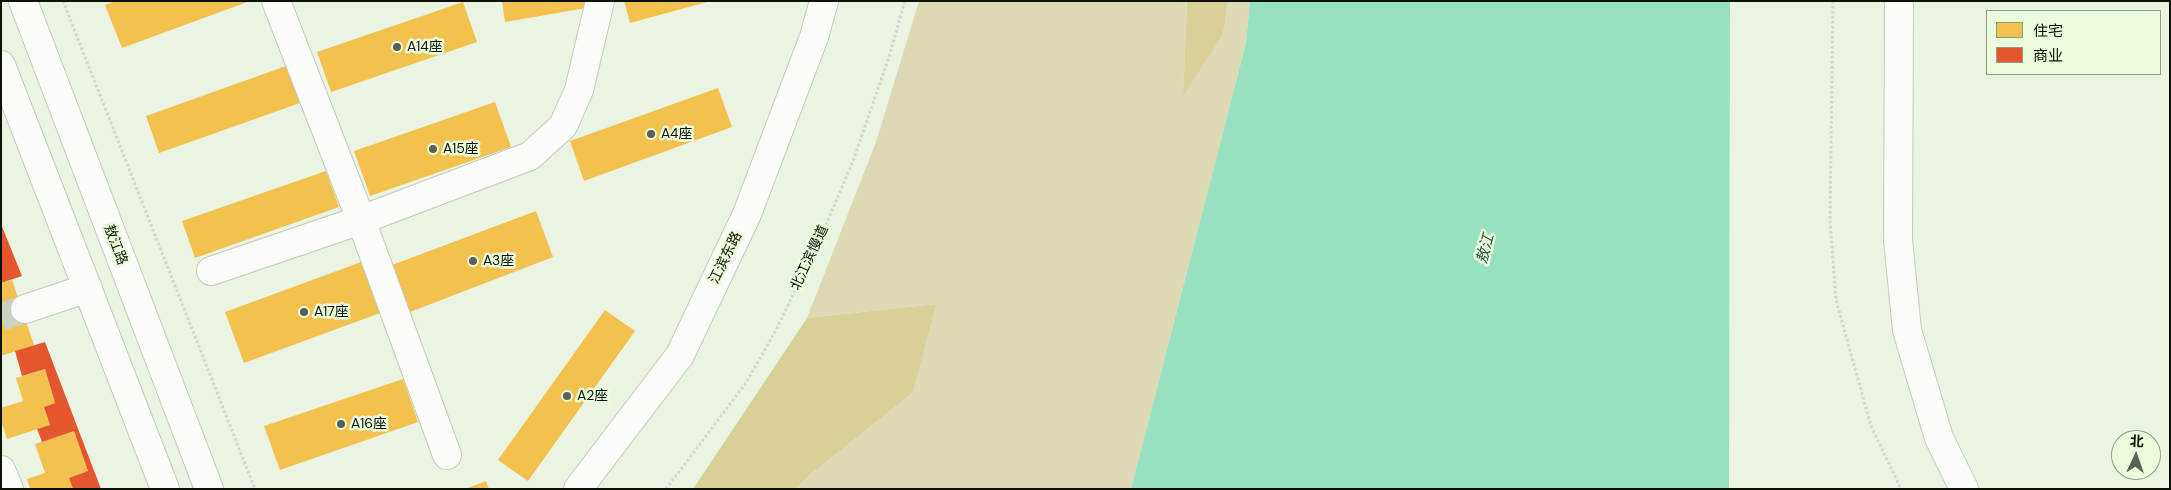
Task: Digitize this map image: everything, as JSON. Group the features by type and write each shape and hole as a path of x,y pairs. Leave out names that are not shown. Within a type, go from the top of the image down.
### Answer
{"main road":[{"name":"敖江路","path":"23,1 209,489"},
{"path":"276,1 448,455"},
{"path":"211,271 360,220 530,156 563,126 579,90 600,1"},
{"name":"江滨东路","path":"578,489 680,355 747,214 814,37 824,1"},
{"path":"1898,1 1898,240 1907,330 1939,438 1964,489"},
{"path":"1,65 165,489"},
{"path":"25,309 88,288"},
{"path":"1,470 9,489"}],"path":[{"path":"63,1 255,489"},
{"name":"北江滨慢道","path":"666,489 746,383 776,330 820,239 853,160 889,57 905,1"},
{"path":"1833,1 1830,221 1836,300 1871,426 1901,489"}],"shaded area":[{"path":"919,1 1187,1 1183,95 1223,35 1228,1 1250,1 1246,43 1131,489 795,489 813,472 936,304 807,318 876,142"},
{"path":"1187,1 1228,1 1223,35 1183,96"},
{"path":"936,304 913,392 813,472 795,489 693,489 807,318"}],"water":[{"name":"敖江","path":"1250,1 1730,1 1729,489 1131,489 1246,43"}],"building: 住宅":[{"path":"115,1 250,1 122,48 105,5"},
{"path":"502,1 585,1 586,8 505,22"},
{"path":"624,1 706,1 707,2 630,23"},
{"name":"A14座","path":"463,2 477,42 331,92 317,52"},
{"path":"286,66 300,103 159,153 146,116"},
{"name":"A4座","path":"718,88 732,127 584,181 570,141"},
{"name":"A15座","path":"495,102 511,147 370,196 354,151"},
{"path":"326,171 339,207 195,258 182,221"},
{"name":"A3座","path":"536,211 553,257 410,312 392,265"},
{"name":"A17座","path":"364,261 383,312 244,363 225,312"},
{"path":"12,280 34,345 1,356 1,283"},
{"name":"A2座","path":"605,310 635,331 528,481 498,460"},
{"path":"45,369 55,403 44,407 50,425 7,439 1,420 1,408 23,401 16,378"},
{"name":"A16座","path":"403,379 418,422 280,470 264,426"},
{"path":"74,431 88,471 69,478 73,489 30,489 27,479 45,473 35,444"},
{"path":"486,481 489,489 465,489"}],"building: 商业":[{"path":"1,224 22,276 1,283"},
{"path":"45,342 101,489 73,489 69,478 88,471 74,431 42,442 37,429 50,425 44,407 55,403 45,369 22,376 15,351"}],"tunnel":[{"path":"1,317 25,309"}],"place":[{"name":"A14座","path":"397,47"},
{"name":"A4座","path":"651,134"},
{"name":"A15座","path":"433,149"},
{"name":"A3座","path":"473,261"},
{"name":"A17座","path":"304,312"},
{"name":"A2座","path":"567,396"},
{"name":"A16座","path":"341,424"}]}
